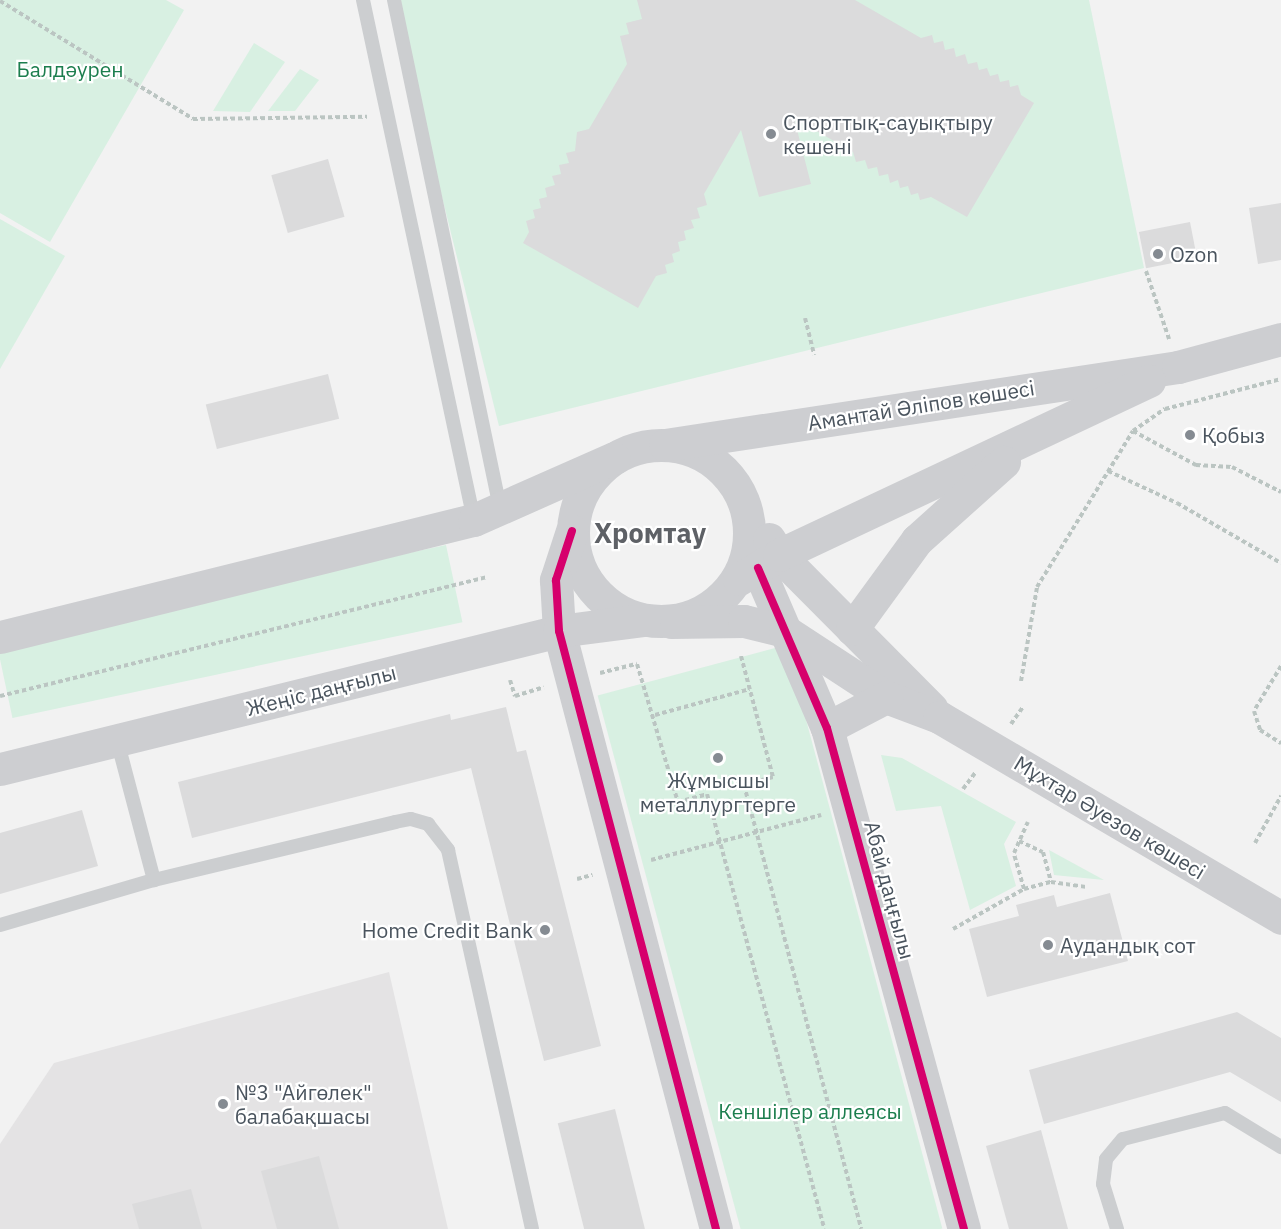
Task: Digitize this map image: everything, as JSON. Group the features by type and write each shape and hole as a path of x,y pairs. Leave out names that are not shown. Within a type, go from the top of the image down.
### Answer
{"main road":[{"name":"Амантай Әліпов көшесі","path":"665,445 1178,367 1281,339"},
{"name":"Амантай Әліпов көшесі","path":"758,568 1178,367"},
{"path":"852,629 917,540 1028,440"},
{"path":"0,637 487,514 639,448 665,445 692,450 711,460 741,493 758,568 718,601 696,615 658,621 619,612 584,578 572,531"},
{"path":"614,458 592,478 578,503 572,531 556,580 559,631 716,1229"},
{"name":"Мұхтар Әуезов көшесі","path":"741,493 758,568 852,629 939,717"},
{"name":"Абай даңғылы","path":"758,568 827,728 964,1229"},
{"name":"Мұхтар Әуезов көшесі","path":"658,621 744,621 785,631 886,697 939,717 1281,918"},
{"name":"Жеңіс даңғылы","path":"0,769 559,631 658,621"},
{"path":"827,728 886,697"}],"lane":[{"path":"363,0 389,117 487,514"},
{"path":"394,0 487,514"},
{"path":"117,740 154,880"},
{"path":"0,925 154,880 411,819 428,824 448,850 532,1229"},
{"path":"1117,1229 1103,1184 1106,1159 1124,1139 1225,1113 1281,1147"}],"path":[{"path":"0,1 194,119 389,117"},
{"path":"1146,271 1178,367"},
{"path":"805,318 814,355"},
{"path":"1021,681 1037,587 1133,431 1165,409 1281,379"},
{"path":"1133,431 1196,465 1232,467 1281,492"},
{"path":"1108,471 1177,503 1281,563"},
{"path":"0,696 487,577"},
{"path":"741,656 773,777 744,785 861,1229"},
{"path":"1281,666 1254,711 1260,730 1281,743"},
{"path":"646,682 678,802 707,794 824,1229"},
{"path":"656,715 750,689"},
{"path":"1255,843 1281,796"},
{"path":"577,879 721,844 849,805"},
{"path":"1024,889 1014,853 1028,822"},
{"path":"1019,841 1043,852 1051,882"},
{"path":"953,929 1024,889 1051,882 1086,887"}],"shaded area":[{"name":"№3 \"Айгөлек\" балабақшасы","path":"389,972 448,1229 0,1229 0,1144 54,1063"}],"green space":[{"name":"Балдәурен","path":"0,0 166,0 184,10 50,242 0,213"},
{"name":"Спорттық-сауықтыру кешені","path":"393,0 1089,0 1144,268 499,426"},
{"path":"254,43 285,62 250,112 213,111"},
{"path":"300,69 319,80 295,111 268,111"},
{"path":"0,219 65,256 0,369"},
{"path":"446,545 462,622 12,718 0,659 0,640"},
{"name":"Кеншілер аллеясы","path":"786,645 942,1228 741,1229 598,695"},
{"path":"881,755 902,758 1016,822 1004,844 1016,886 970,910 941,806 896,811"},
{"path":"1049,850 1104,880 1054,875"}],"building":[{"path":"637,0 855,0 921,38 932,35 934,43 943,41 945,50 954,48 956,57 965,54 968,64 977,62 979,70 987,68 990,76 998,74 1000,82 1009,80 1010,87 1018,85 1021,95 1034,103 967,217 931,197 920,200 918,193 911,195 908,186 900,188 898,180 890,183 888,174 879,176 877,167 868,169 865,160 856,162 853,152 794,118 811,184 759,197 741,130 704,194 707,205 697,208 700,218 691,220 694,228 684,231 686,240 678,242 680,251 672,254 674,262 665,265 667,273 656,276 638,308 523,243 529,232 526,221 535,218 533,210 541,208 539,199 547,197 545,188 555,185 552,176 561,174 559,165 569,163 566,153 575,151 577,132 589,129 627,64 620,36 629,34 626,23 642,19"},
{"path":"328,159 345,217 288,233 271,175"},
{"path":"1281,203 1281,260 1258,264 1249,208"},
{"path":"1190,222 1197,258 1146,268 1139,232"},
{"path":"328,374 339,419 217,449 206,404"},
{"path":"506,707 517,752 526,750 601,1046 544,1061 471,768 192,838 178,782 450,714 451,720"},
{"path":"82,810 98,866 0,894 0,833"},
{"name":"Аудандық сот","path":"1110,893 1128,961 987,997 969,929 1019,916 1016,905 1054,895 1057,907"},
{"path":"1237,1012 1281,1038 1281,1102 1230,1072 1044,1124 1029,1070"},
{"path":"615,1109 645,1229 584,1229 558,1123"},
{"path":"1041,1130 1068,1229 1009,1229 986,1146"},
{"path":"319,1156 339,1229 277,1229 261,1171"},
{"path":"191,1189 202,1229 139,1229 132,1204"}],"cycle path":[{"path":"572,531 556,580 559,631 716,1229"},
{"path":"758,568 827,728 964,1229"}],"place":[{"name":"Спорттық-сауықтыру кешені","path":"771,134"},
{"name":"Ozon","path":"1158,254"},
{"name":"Қобыз","path":"1190,435"},
{"name":"Жұмысшы металлургтерге","path":"718,758"},
{"name":"Home Credit Bank","path":"545,930"},
{"name":"Аудандық сот","path":"1048,945"},
{"name":"№3 \"Айгөлек\" балабақшасы","path":"223,1104"}],"district":[{"name":"Хромтау","path":"650,533"}]}
